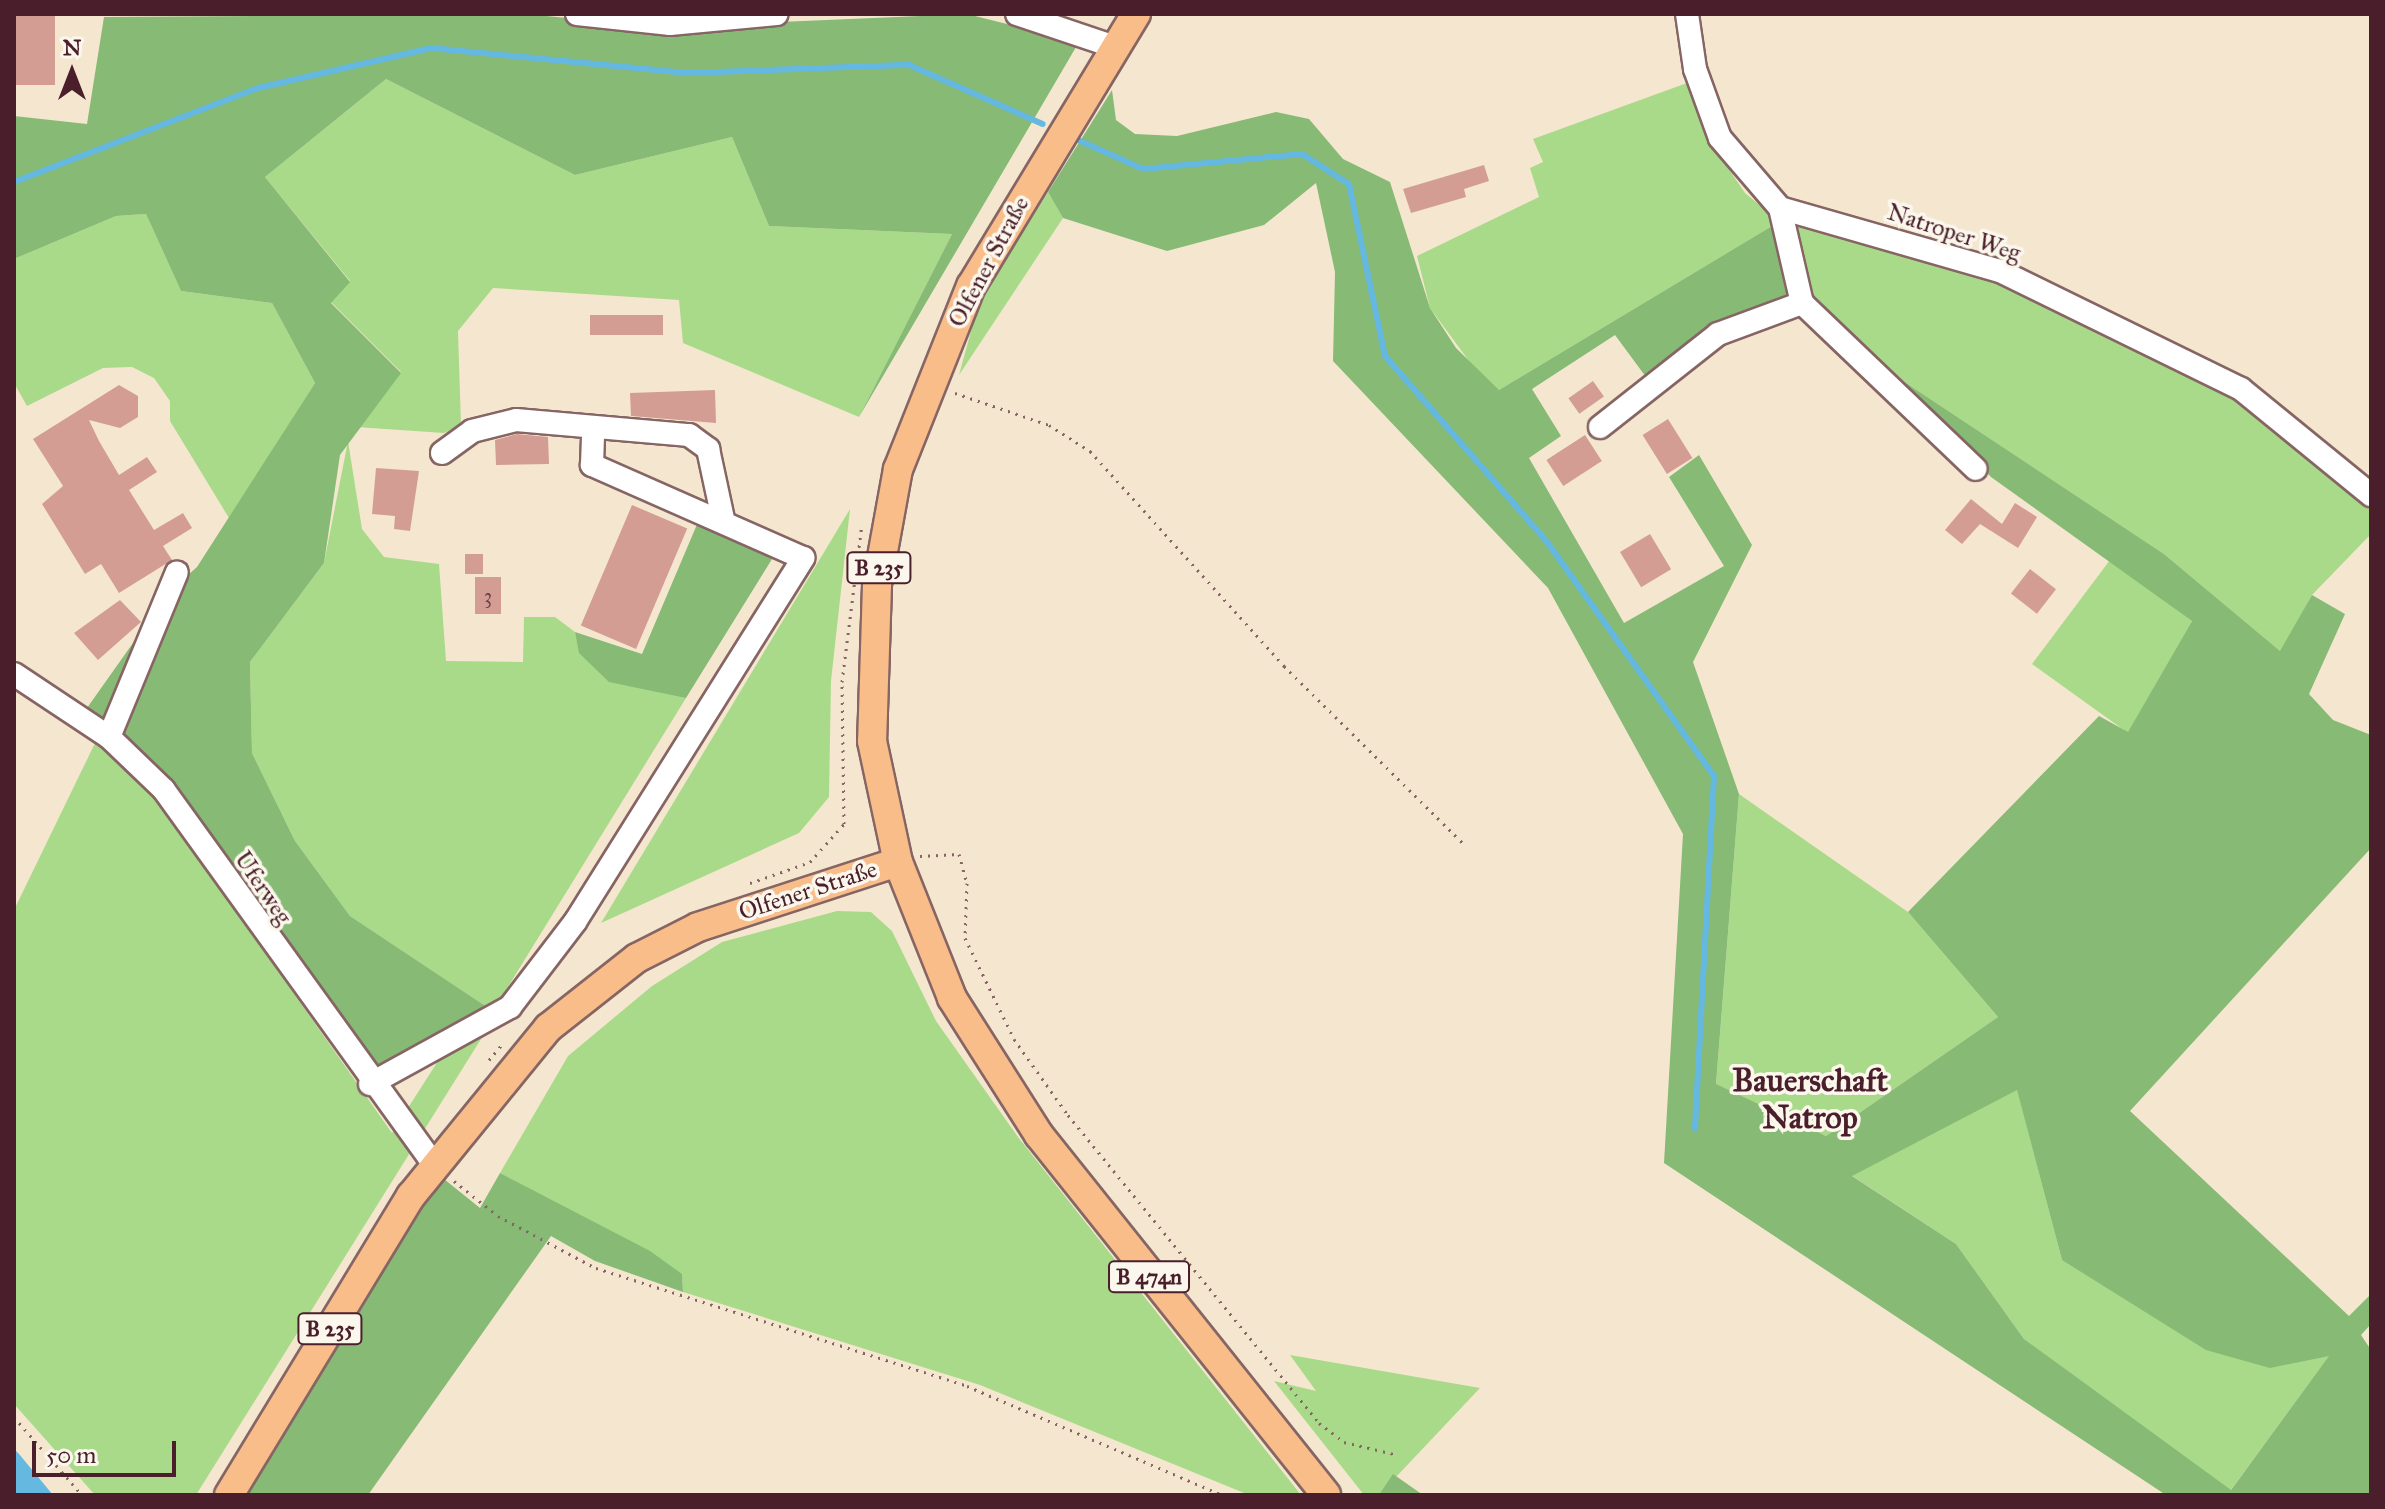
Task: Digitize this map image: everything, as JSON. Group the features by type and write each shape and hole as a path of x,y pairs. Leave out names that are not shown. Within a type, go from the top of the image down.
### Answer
{"main road":[{"name":"Olfener Straße","path":"229,1495 435,1166 511,1065 588,992 637,958 698,927 898,862 872,741 874,625 898,469 930,384 994,244 1136,14"},
{"name":"B 474n","path":"898,862 952,998 1039,1135 1326,1495"}],"street":[{"path":"577,14 670,24 777,14"},
{"path":"1017,14 1115,47"},
{"path":"1687,14 1695,69 1720,138 1780,208 1802,303 1976,469"},
{"name":"Natroper Weg","path":"1780,208 2028,285 2241,389 2371,495"},
{"path":"1600,427 1718,334 1802,303"},
{"path":"442,453 494,423 574,423 593,432 702,440 723,519"},
{"path":"370,1084 510,1007 575,922 803,558 723,519 592,465 593,432"},
{"path":"109,737 177,572"},
{"name":"Uferweg","path":"14,674 109,737 164,790 370,1084 435,1166"}],"path":[{"path":"930,384 1049,425 1090,451 1284,666 1465,845"},
{"path":"743,886 810,862 844,824 842,682 866,508"},
{"path":"898,862 941,849 959,854 967,883 965,938 1014,1039 1068,1115 1319,1423 1344,1442 1394,1454"},
{"path":"480,1073 515,1031"},
{"path":"435,1166 498,1216 596,1268 967,1386 1223,1495"},
{"path":"14,1417 82,1495"}],"green space":[{"path":"525,14 662,27 967,14 1079,42 859,417 952,234 769,226 732,137 575,175 386,79 265,177 350,282 331,303 401,373 340,455 324,563 250,662 252,753 295,841 350,916 493,1011 372,1074 168,780 87,708 169,592 197,567 315,383 272,303 181,291 146,214 116,216 14,259 14,116 87,124 104,17"},
{"path":"386,79 575,175 732,137 769,226 952,234 859,417 683,343 679,300 493,288 458,331 461,425 444,433 356,427 401,372 331,302 350,281 265,177"},
{"path":"1687,83 1713,146 1745,193 1775,218 1772,226 1499,390 1483,380 1430,308 1417,256 1539,197 1530,168 1543,162 1533,139"},
{"path":"1112,90 1116,120 1135,134 1177,136 1276,112 1309,119 1343,159 1390,182 1430,308 1456,348 1499,390 1772,226 1793,299 1712,330 1646,377 1615,335 1532,389 1561,436 1529,458 1624,623 1724,566 1669,477 1699,455 1752,545 1693,662 1739,794 1716,1084 1826,1136 1998,1017 1908,912 2099,716 2128,732 2192,621 1991,477 1897,377 2164,554 2280,651 2312,595 2345,614 2309,694 2333,720 2371,735 2371,848 2130,1111 2349,1316 2371,1294 2371,1324 2361,1335 2371,1350 2371,1495 2166,1495 1664,1163 1683,834 1548,588 1333,361 1335,272 1316,183 1264,225 1167,251 1063,218 1048,192","holes":["2017,1090 2062,1260 2206,1350 2270,1368 2329,1356 2231,1490 2024,1339 1956,1244 1852,1176"]},
{"path":"1048,192 1063,218 959,375 979,302"},
{"path":"146,214 181,291 272,303 315,383 229,518 170,421 170,401 154,378 132,367 103,368 27,406 14,383 14,259 116,216"},
{"path":"1794,221 1998,280 2232,396 2354,490 2371,509 2371,534 2312,595 2281,652 2164,554 1897,377 1810,300"},
{"path":"348,441 362,529 384,557 439,564 446,661 523,662 524,617 555,617 575,632 580,653 686,698 493,1011 350,916 295,841 252,753 250,662 324,563"},
{"path":"850,509 831,681 829,797 799,833 601,923"},
{"path":"701,515 777,551 686,698 609,682 579,653 575,632 642,654"},
{"path":"2110,560 2192,621 2128,733 2032,664"},
{"path":"97,739 155,796 392,1133 445,1050 486,1031 196,1495 95,1495 14,1404 14,910"},
{"path":"1739,794 1908,912 1998,1017 1826,1136 1716,1085"},
{"path":"837,911 871,912 892,931 936,1021 1018,1137 1301,1495 1249,1495 980,1385 683,1292 682,1274 500,1173 568,1056 652,986 722,942"},
{"path":"2017,1089 2062,1260 2330,1355 2230,1491 2024,1339 1956,1244 1851,1175"},
{"path":"500,1173 650,1251 682,1274 683,1292 595,1261 551,1236 368,1495 245,1495 439,1175 480,1208"},
{"path":"1290,1355 1480,1388 1379,1495 1364,1495 1274,1381 1316,1391"},
{"path":"1393,1474 1423,1495 1379,1495"}],"water":[{"path":"14,1449 19,1454 53,1495 14,1495"}],"building":[{"path":"14,14 55,14 55,85 14,85"},
{"path":"1484,165 1489,181 1464,189 1466,197 1411,213 1403,189"},
{"path":"590,315 663,315 663,335 590,335"},
{"path":"1593,381 1604,397 1579,414 1568,398"},
{"path":"119,385 138,396 138,417 120,428 89,420 99,441 119,475 147,457 157,472 129,490 154,530 183,513 192,528 163,546 172,560 119,593 101,564 85,574 42,504 63,486 33,439"},
{"path":"715,390 716,423 631,416 630,393"},
{"path":"1668,419 1692,458 1667,474 1643,435"},
{"path":"517,434 548,437 549,464 496,465 495,440"},
{"path":"1585,435 1602,461 1563,486 1546,460"},
{"path":"376,468 419,471 410,531 394,529 395,516 372,514"},
{"path":"1971,499 2002,524 2015,503 2037,517 2018,548 1980,524 1962,544 1945,530"},
{"path":"632,505 687,528 636,649 581,626"},
{"path":"1650,534 1671,569 1641,587 1620,552"},
{"path":"465,554 483,554 483,574 465,574"},
{"path":"2030,569 2056,589 2037,614 2011,593"},
{"path":"475,577 501,577 501,614 475,614"},
{"path":"120,600 141,622 98,660 74,633"}],"waterway":[{"path":"14,182 258,88 431,48 687,73 909,65 1043,124"},
{"path":"1078,140 1143,169 1302,154 1349,184 1385,356 1547,542 1714,776 1695,1128"}],"district":[{"name":"Bauerschaft Natrop","path":"1810,1100"}]}
